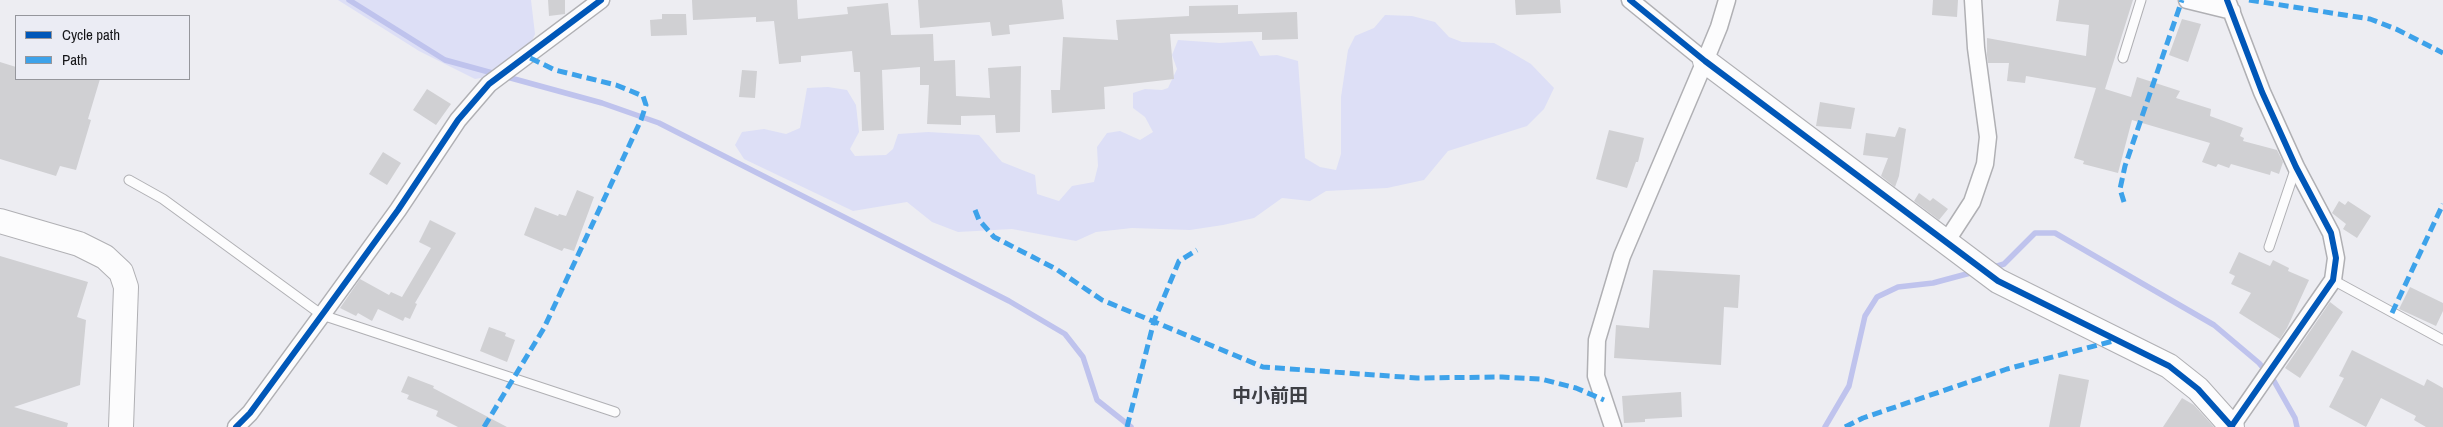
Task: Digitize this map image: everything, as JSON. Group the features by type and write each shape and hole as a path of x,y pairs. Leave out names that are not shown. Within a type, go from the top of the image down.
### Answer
{"street":[{"path":"236,427 250,413 398,210 458,120 489,84 601,0"},
{"path":"1630,0 1705,61 1946,242 2012,288 2169,366 2198,389 2231,427 2333,280 2336,258 2331,232 2296,167 2262,92 2229,6 2186,0"},
{"path":"1613,427 1596,376 1597,340 1622,256 1719,27 1727,0"},
{"path":"1946,242 1972,202 1985,164 1988,137 1976,48 1973,0"},
{"path":"0,221 79,244 105,257 121,272 126,287 121,427"}],"lane":[{"path":"2123,58 2140,0"},
{"path":"2269,247 2296,167"},
{"path":"129,180 163,199 322,315 615,412"},
{"path":"2333,280 2443,340"}],"shaded area":[{"path":"338,0 531,0 535,34 529,48 486,77 475,79 419,51"},
{"path":"1385,15 1412,16 1435,22 1449,37 1462,42 1494,43 1531,64 1554,88 1544,109 1527,126 1448,151 1424,180 1387,188 1326,191 1310,201 1282,198 1254,218 1223,225 1190,230 1132,228 1096,232 1076,241 1012,229 958,232 932,222 907,202 853,211 744,159 735,145 742,132 764,129 786,134 800,128 807,88 828,87 847,90 856,105 859,132 850,149 855,156 886,155 893,149 898,134 928,132 979,135 1002,162 1035,175 1037,194 1059,201 1072,186 1094,182 1098,166 1097,147 1107,133 1120,131 1140,140 1153,132 1145,117 1133,108 1133,93 1145,89 1162,90 1168,88 1177,69 1172,55 1178,40 1220,43 1252,41 1260,56 1277,55 1298,61 1305,158 1320,167 1336,170 1341,154 1341,97 1348,50 1355,36 1374,28"}],"building":[{"path":"548,0 565,0 565,14 549,16"},
{"path":"692,0 797,0 798,19 848,14 847,7 888,3 891,35 933,34 934,61 955,60 956,96 990,98 988,68 1021,66 1020,132 996,133 995,115 961,116 961,125 927,124 929,85 920,85 920,67 882,70 884,130 862,131 860,72 854,72 852,51 801,56 801,62 779,64 774,21 756,22 756,17 693,20"},
{"path":"918,0 1062,0 1064,19 1009,25 1010,34 992,36 990,22 920,28"},
{"path":"1515,0 1560,0 1561,13 1516,15"},
{"path":"1933,0 1958,0 1957,17 1932,15"},
{"path":"2059,0 2133,0 2105,89 2131,97 2137,77 2180,91 2176,98 2211,109 2210,116 2243,128 2240,136 2244,138 2243,141 2277,150 2283,162 2279,174 2271,171 2270,175 2231,164 2229,168 2218,164 2216,167 2202,162 2210,143 2132,120 2118,173 2083,164 2084,161 2074,158 2096,88 2026,76 2025,83 2007,81 2009,63 1988,63 1987,55 1987,38 2086,56 2089,25 2056,21"},
{"path":"1238,5 1238,14 1297,12 1298,39 1262,40 1262,32 1170,34 1174,79 1104,87 1105,109 1052,113 1051,90 1060,90 1063,37 1118,40 1116,20 1189,16 1189,6"},
{"path":"662,14 686,14 687,35 651,36 650,20 662,19"},
{"path":"2182,19 2201,24 2188,62 2169,55"},
{"path":"0,62 15,67 15,80 100,80 88,119 91,120 76,170 60,166 56,176 0,159"},
{"path":"742,70 757,71 755,98 739,97"},
{"path":"427,89 451,104 436,125 413,110"},
{"path":"1820,102 1855,108 1851,129 1816,126"},
{"path":"1899,127 1906,129 1899,176 1895,187 1881,176 1888,158 1863,155 1866,133 1895,137"},
{"path":"1609,130 1644,138 1638,162 1636,162 1627,188 1596,179"},
{"path":"383,152 401,163 387,185 369,174"},
{"path":"577,190 594,197 574,251 564,248 562,251 524,235 535,207 558,216 559,214 566,216"},
{"path":"1919,193 1930,201 1933,198 1948,209 1939,220 1914,201"},
{"path":"2339,201 2345,205 2348,201 2371,216 2357,238 2343,229 2346,224 2332,213"},
{"path":"430,220 456,233 415,303 417,304 410,319 405,317 403,321 378,309 372,321 358,313 356,316 340,308 360,279 389,295 391,292 402,297 431,248 419,242"},
{"path":"2239,252 2270,266 2273,260 2289,268 2288,271 2309,280 2280,339 2239,313 2251,293 2231,284 2235,276 2229,273"},
{"path":"0,256 88,282 77,317 86,320 80,385 14,407 68,423 67,427 0,427"},
{"path":"1653,270 1740,275 1738,308 1724,307 1721,365 1614,358 1616,325 1649,328"},
{"path":"2410,287 2443,303 2443,311 2436,326 2399,309"},
{"path":"2330,302 2343,312 2300,378 2285,368"},
{"path":"489,327 506,333 505,336 515,340 507,362 480,351"},
{"path":"2352,350 2424,386 2427,379 2443,388 2443,427 2426,427 2414,420 2416,416 2381,398 2366,427 2329,407 2344,378 2339,376"},
{"path":"2059,374 2089,380 2080,427 2049,427"},
{"path":"408,376 434,386 433,388 507,427 458,427 436,416 438,411 407,399 409,395 401,392"},
{"path":"1681,392 1682,417 1645,419 1645,422 1624,423 1622,396"},
{"path":"2182,398 2194,405 2214,427 2163,427"}],"waterway":[{"path":"349,0 445,60 602,103 659,123 1009,301 1065,334 1083,357 1097,400 1131,427"},
{"path":"1991,268 2004,264 2035,233 2055,233 2214,325 2259,363 2274,381 2295,418 2297,427"},
{"path":"1825,427 1849,386 1865,316 1877,297 1898,287 1933,283 1974,272"}],"marked path":[{"path":"2124,202 2120,189 2125,166 2182,0"},
{"path":"2249,0 2370,19 2396,29 2443,53"},
{"path":"484,427 544,328 641,120 646,105 643,96 616,85 555,70 526,56"},
{"path":"2392,313 2443,204"},
{"path":"975,210 979,220 994,237 1056,269 1102,300 1263,367 1417,378 1502,377 1541,379 1576,388 1604,400"},
{"path":"1127,427 1154,321 1179,261 1197,250"},
{"path":"1845,427 1863,418 2007,369 2117,340"}],"cycle path":[{"path":"236,427 250,413 398,210 458,120 489,84 601,0"},
{"path":"1630,0 1705,61 1998,281 2169,366 2198,389 2232,427"},
{"path":"2227,0 2262,92 2296,167 2331,233 2336,258 2333,280 2231,427"}],"district":[{"name":"中小前田","path":"1270,397"}]}
